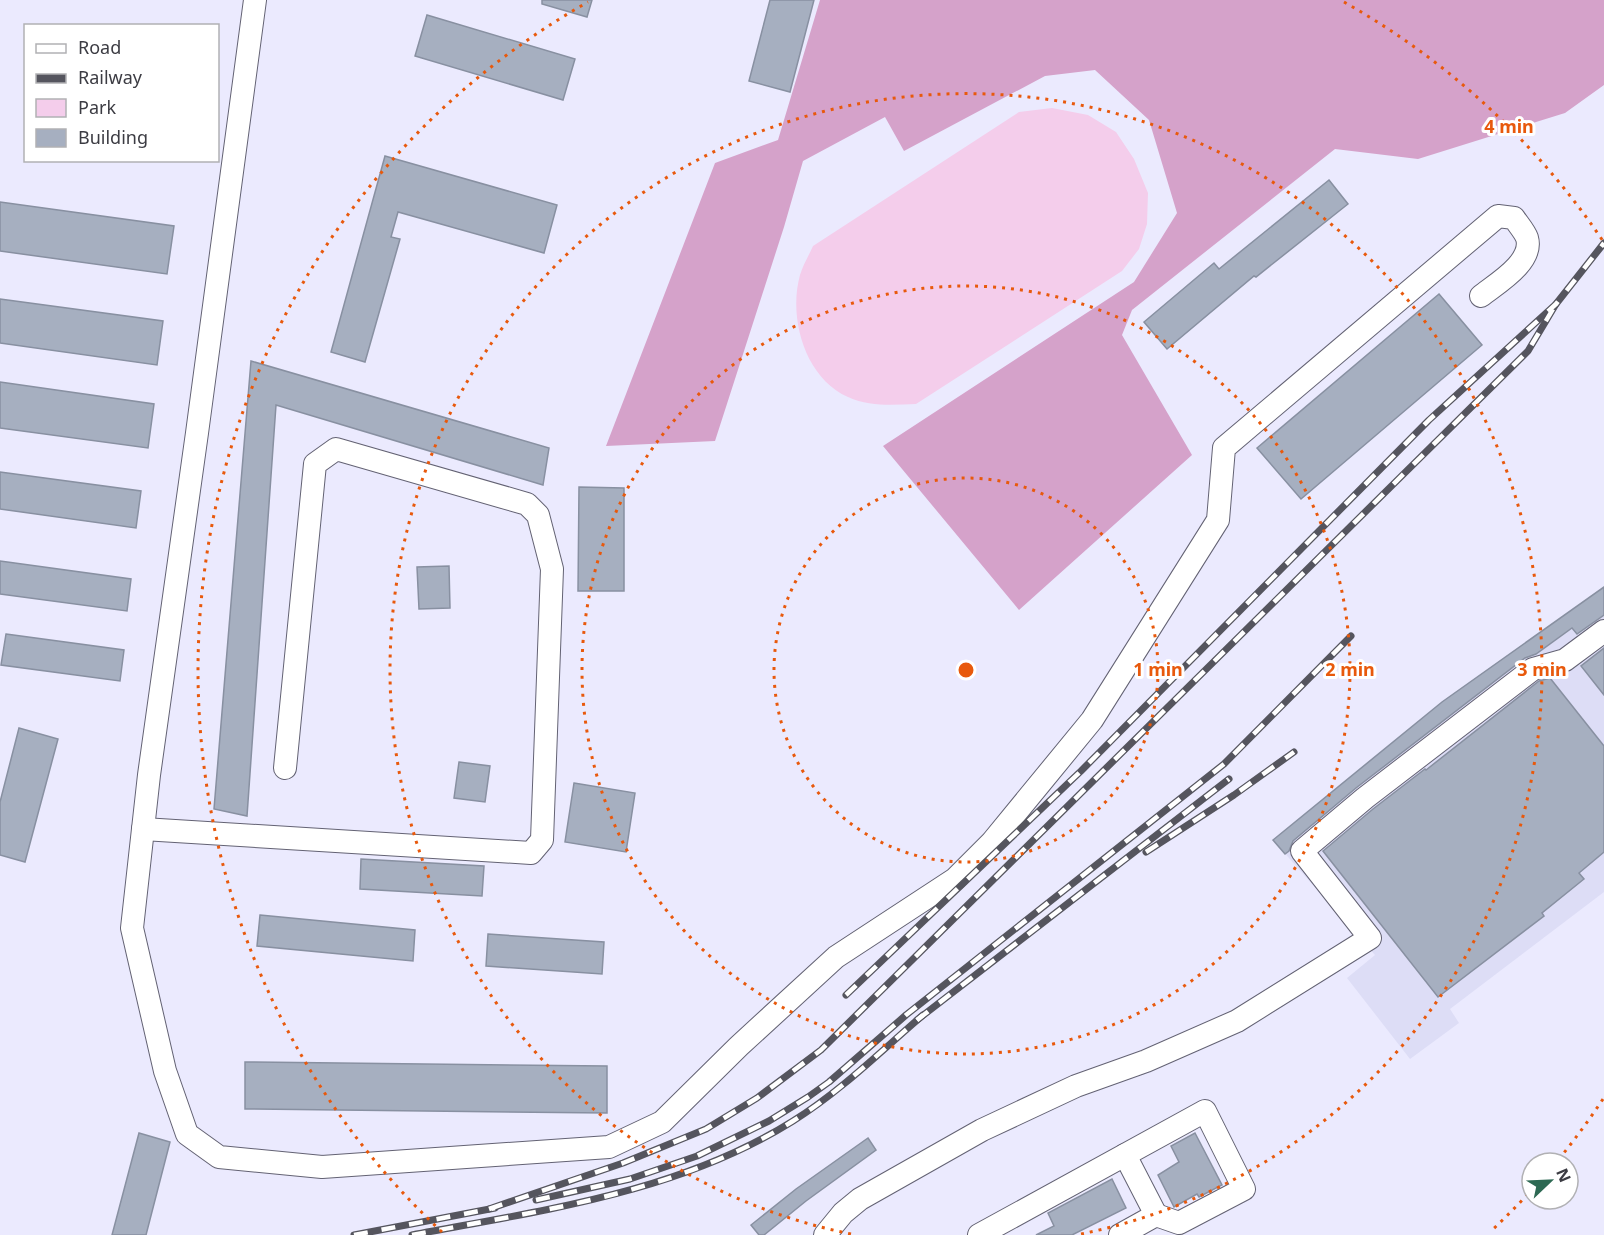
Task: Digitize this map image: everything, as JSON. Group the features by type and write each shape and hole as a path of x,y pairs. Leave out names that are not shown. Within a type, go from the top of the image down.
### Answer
{"lane":[{"path":"255,0 143,829 132,928 165,1071 183,1124 187,1134 219,1156 322,1167 609,1147 662,1122 739,1046 836,957 955,879 992,842 1092,720 1218,520 1224,448 1498,216 1514,218 1527,238 1527,247 1517,268 1481,296"},
{"path":"143,829 531,853 542,840 552,569 538,515 527,504 336,449 315,464 285,768"},
{"path":"825,1235 843,1213 860,1199 962,1141 1076,1086 1146,1061 1237,1021 1370,938 1302,851 1365,798 1533,669 1565,660 1604,631"},
{"path":"979,1235 1205,1111 1244,1189 1179,1223 1156,1215 1125,1155"},
{"path":"1120,1235 1156,1215"}],"shaded area":[{"path":"820,0 1604,0 1604,85 1565,113 1418,159 1335,149 1132,310 1122,335 1192,455 1019,610 883,446 1134,282 1177,213 1149,120 1095,70 1045,76 904,151 885,117 803,161 715,441 606,446 715,163 778,140"},
{"path":"1604,587 1604,892 1450,1009 1459,1023 1410,1059 1347,978 1375,955 1273,840 1442,702"}],"green space":[{"path":"1052,108 1088,115 1116,132 1134,159 1148,193 1147,224 1139,249 1122,271 916,404 882,405 865,402 848,397 833,388 821,376 803,345 796,310 801,271 813,246 1019,112"}],"building":[{"path":"542,0 592,0 587,17 542,4"},
{"path":"770,0 814,0 790,92 749,81"},
{"path":"427,15 575,59 563,100 415,56"},
{"path":"385,156 557,205 544,253 398,212 391,237 400,239 365,362 331,352"},
{"path":"1329,180 1348,204 1256,277 1254,276 1167,349 1144,322 1214,263 1219,269"},
{"path":"0,202 174,226 167,274 0,251"},
{"path":"1439,294 1482,345 1301,499 1257,448"},
{"path":"0,299 163,321 157,365 0,343"},
{"path":"251,361 549,448 543,485 276,405 247,816 214,809"},
{"path":"0,382 154,404 148,448 0,428"},
{"path":"0,472 141,491 136,528 0,509"},
{"path":"579,487 624,488 624,591 578,591"},
{"path":"0,561 131,579 127,611 0,594"},
{"path":"449,566 450,608 419,609 417,567"},
{"path":"1604,587 1604,615 1577,634 1572,628 1536,654 1525,658 1356,788 1293,841 1289,851 1285,854 1273,840 1442,702"},
{"path":"6,634 124,650 120,681 1,665"},
{"path":"1604,648 1604,695 1581,666"},
{"path":"1550,678 1604,746 1604,852 1579,873 1584,879 1542,913 1544,916 1438,997 1323,851 1373,809 1539,681"},
{"path":"19,728 58,739 25,862 0,855 0,802"},
{"path":"459,762 490,766 485,802 454,798"},
{"path":"574,783 635,793 626,852 565,842"},
{"path":"361,859 484,866 482,896 360,889"},
{"path":"260,915 415,930 413,961 257,946"},
{"path":"488,934 604,942 602,974 486,966"},
{"path":"245,1062 607,1066 607,1113 245,1109"},
{"path":"139,1133 170,1142 146,1235 112,1235"},
{"path":"1195,1133 1222,1185 1199,1197 1197,1194 1174,1207 1158,1175 1179,1162 1171,1146"},
{"path":"868,1138 876,1150 764,1235 759,1235 751,1225 796,1189"},
{"path":"1112,1179 1126,1208 1072,1235 1036,1235 1054,1226 1048,1213"}],"railway":[{"path":"846,995 1081,771 1429,420 1556,304 1604,243"},
{"path":"489,1209 623,1163 706,1129 757,1098 821,1050 1528,351 1556,304"},
{"path":"536,1200 630,1179 697,1156 769,1121 808,1097 829,1082 906,1015 1224,764 1351,636"},
{"path":"1146,852 1234,795 1294,752"},
{"path":"917,1020 1229,779"},
{"path":"412,1235 608,1196 703,1166 749,1146 811,1109 844,1084 923,1015"},
{"path":"354,1235 495,1208"}]}
